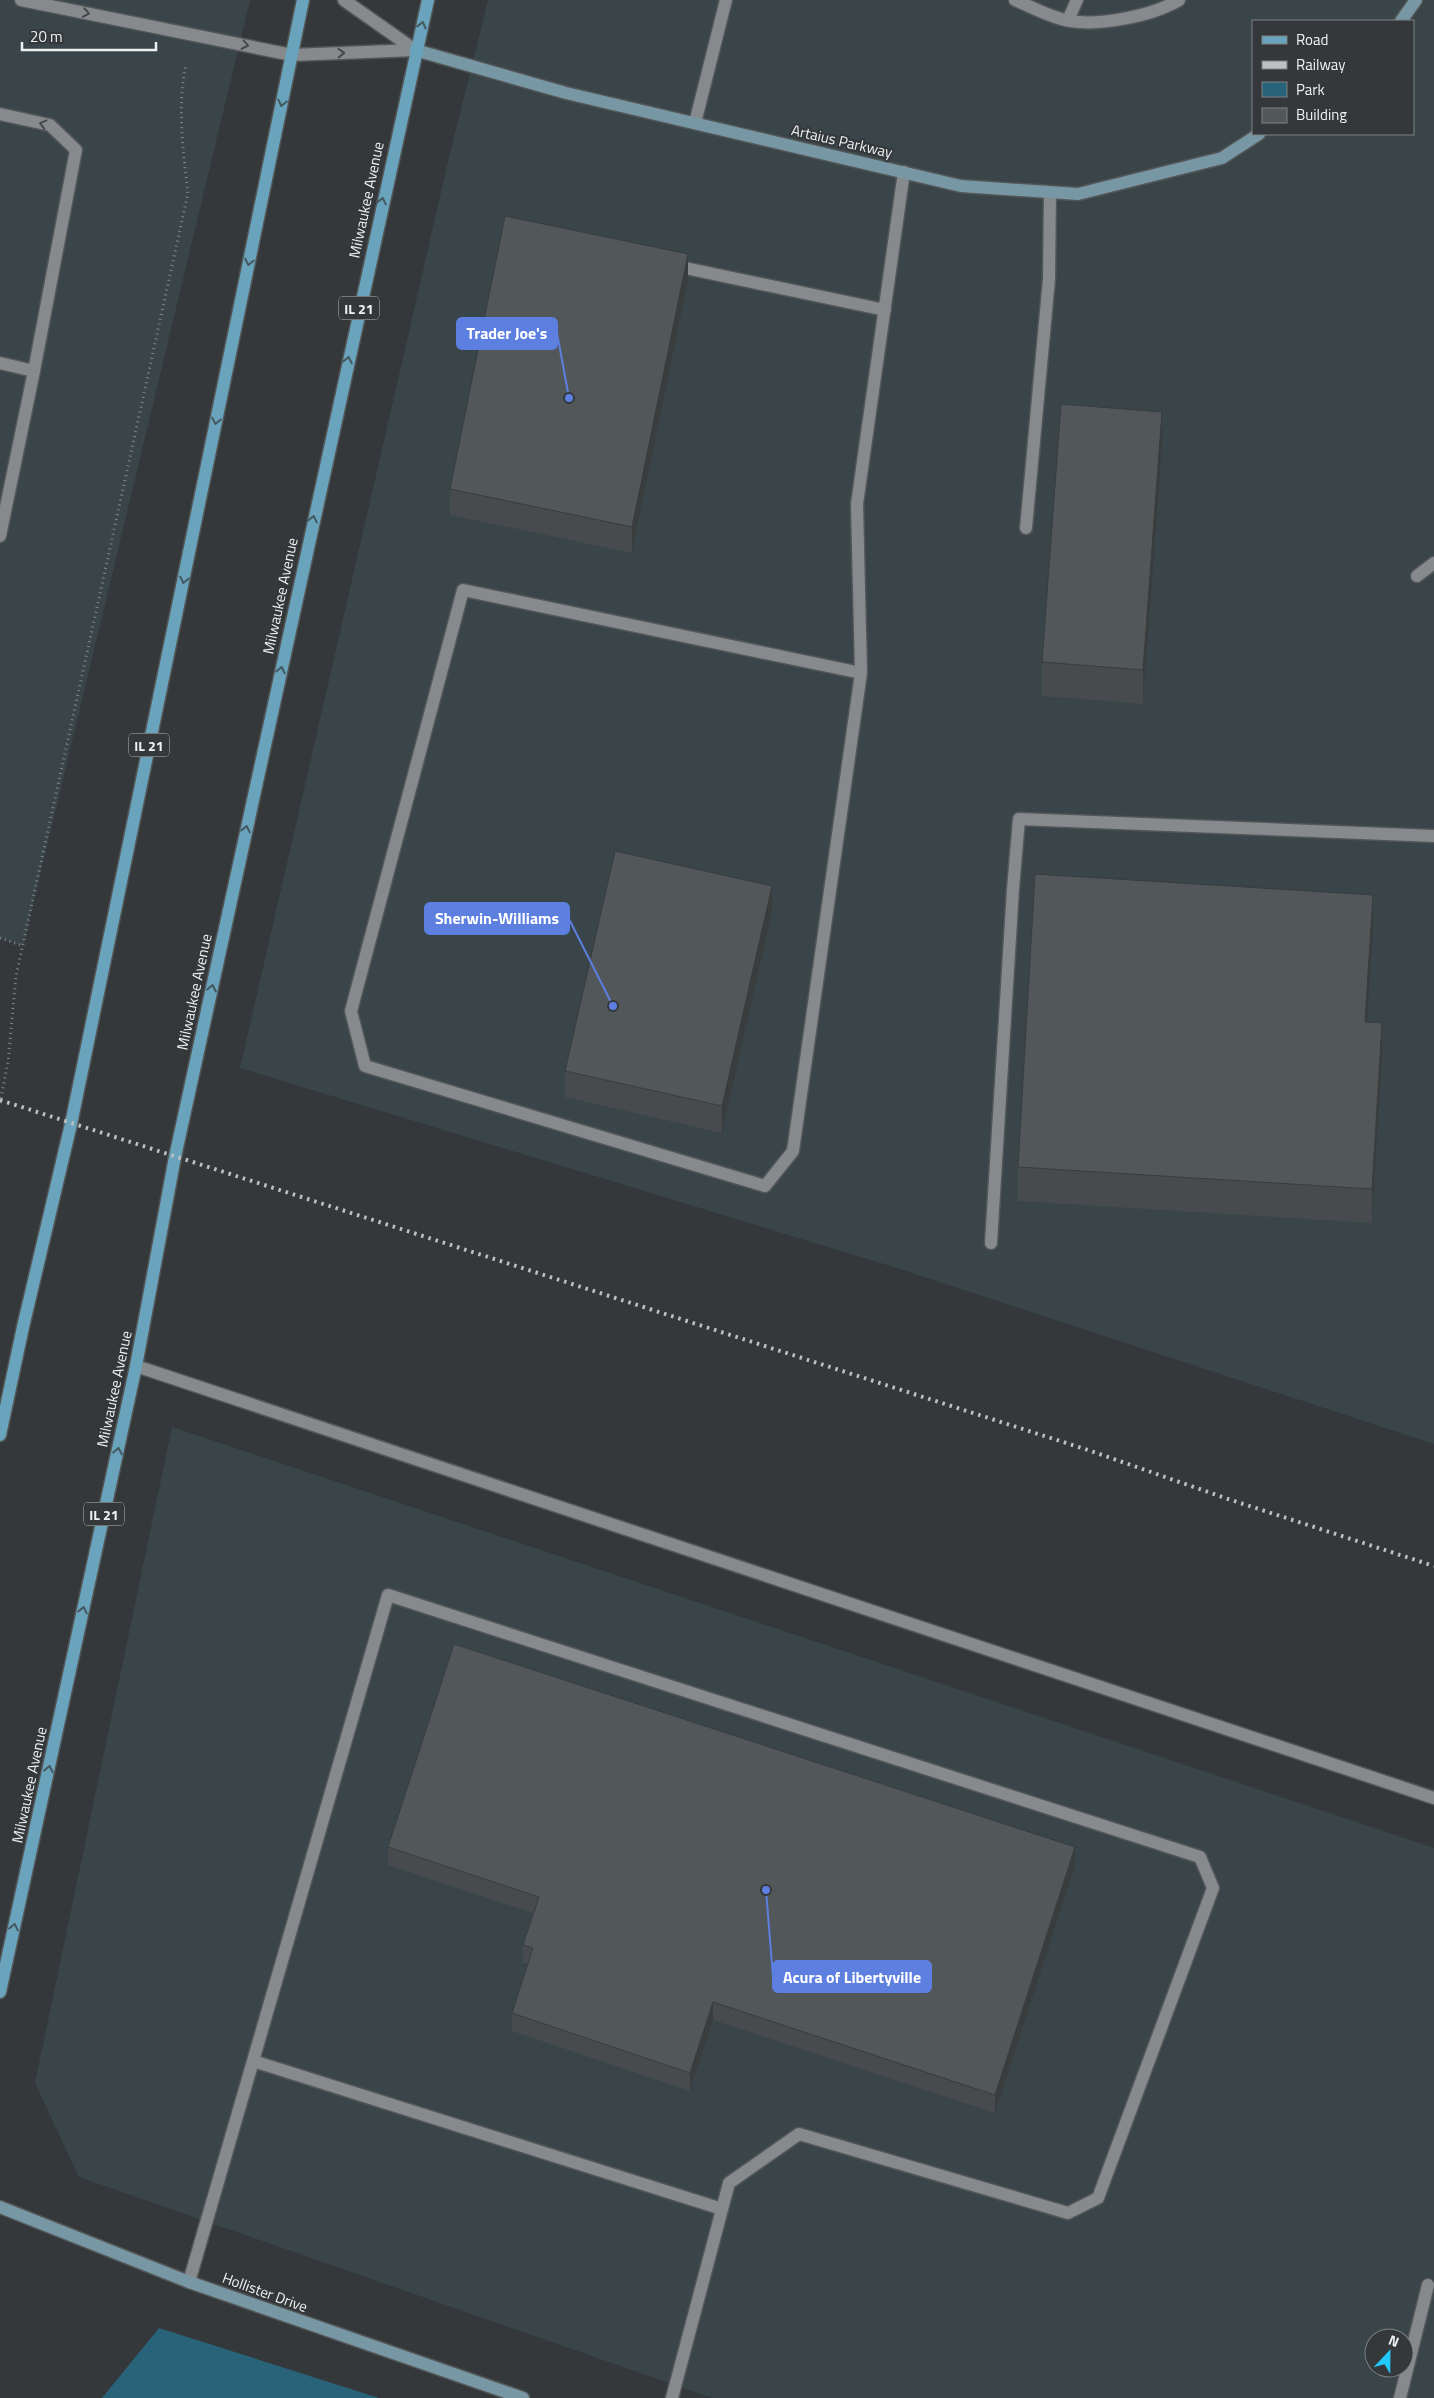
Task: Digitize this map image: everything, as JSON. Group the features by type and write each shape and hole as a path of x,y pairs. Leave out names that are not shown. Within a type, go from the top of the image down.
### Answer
{"main road":[{"name":"IL 21","path":"0,1434 71,1124 303,0"},
{"name":"Milwaukee Avenue","path":"0,1992 136,1366 175,1157 415,50 428,0"}],"street":[{"path":"1402,20 1416,0"},
{"name":"Artaius Parkway","path":"415,50 566,93 961,186 1078,194 1222,158 1257,135"},
{"name":"Hollister Drive","path":"0,2207 189,2282 523,2398"}],"lane":[{"path":"20,0 292,55 415,50"},
{"path":"344,0 415,50"},
{"path":"696,123 726,0"},
{"path":"1015,0 1068,20 1099,23 1143,13 1179,0"},
{"path":"1068,20 1077,0"},
{"path":"0,114 50,124 76,150 0,536"},
{"path":"861,672 463,590 351,1011 364,1066 765,1186 793,1151 861,672 857,504 904,172"},
{"path":"1026,528 1049,279 1050,193"},
{"path":"656,261 885,310"},
{"path":"0,363 34,371"},
{"path":"1417,576 1434,563"},
{"path":"990,1243 1019,819 1434,836"},
{"path":"136,1366 1434,1798"},
{"path":"189,2282 388,1595 1200,1857 1213,1888 1098,2198 1068,2213 798,2134 729,2183 672,2398"},
{"path":"253,2061 722,2209"},
{"path":"1400,2398 1428,2286"}],"path":[{"path":"0,1103 8,1062 16,976 188,193 184,154 182,85"},
{"path":"0,938 23,946"}],"shaded area":[{"path":"0,0 250,0 23,946 0,938"},
{"path":"488,0 1434,0 1434,1444 897,1268 240,1068 447,166"},
{"path":"172,1427 1434,1848 1434,2398 712,2398 79,2177 35,2083"}],"green space":[{"path":"159,2328 379,2398 102,2398"}],"building":[{"path":"505,216 688,254 632,527 450,489"},
{"path":"1061,404 1162,412 1143,670 1042,662"},
{"path":"615,851 772,886 722,1106 565,1071"},
{"path":"1035,874 1373,895 1365,1022 1382,1023 1372,1189 1018,1167"},
{"path":"454,1644 1075,1847 995,2095 713,2002 690,2073 512,2013 533,1948 523,1945 539,1897 388,1847"}],"railway":[{"path":"0,1100 1088,1450 1228,1499 1434,1566"}],"place":[{"name":"Trader Joe's","path":"569,398"},
{"name":"Sherwin-Williams","path":"613,1006"},
{"name":"Acura of Libertyville","path":"766,1890"}]}
